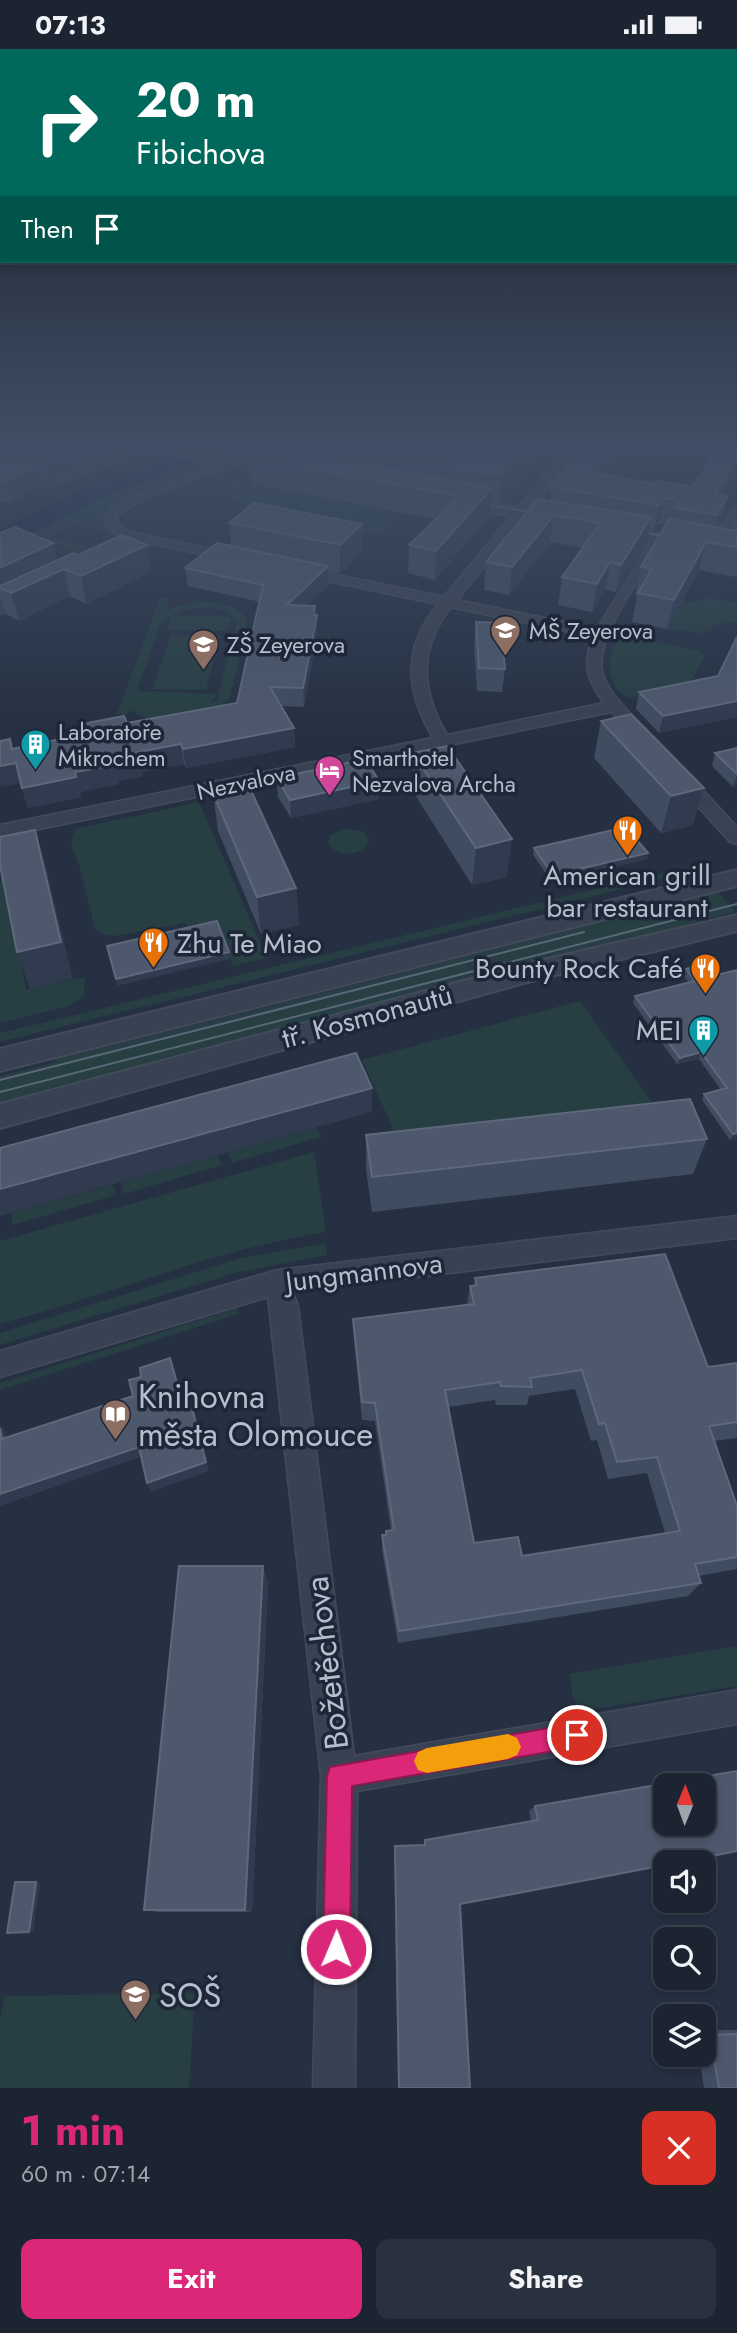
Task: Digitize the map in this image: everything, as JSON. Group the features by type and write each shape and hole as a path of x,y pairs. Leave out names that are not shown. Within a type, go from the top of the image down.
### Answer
{"street":[{"path":"125,549 137,540"},
{"path":"150,540 246,560"},
{"path":"442,740 423,705 418,666 421,646 429,625 497,540"},
{"path":"634,727 597,680 593,669 594,647 658,540"},
{"path":"683,540 718,545 737,552"},
{"path":"718,545 721,540"},
{"path":"718,545 737,543"},
{"path":"285,568 601,634"},
{"path":"0,610 50,585"},
{"name":"Nezvalova","path":"0,831 615,706"},
{"path":"669,765 737,838"},
{"name":"tř. Kosmonautů","path":"0,1060 737,878"},
{"name":"tř. Kosmonautů","path":"0,1116 352,1019 737,923"},
{"name":"Jungmannova","path":"0,1364 277,1282 737,1227"},
{"name":"Božetěchova","path":"277,1282 285,1319 339,1776 334,2088"},
{"path":"339,1776 737,1707"}],"green space":[{"path":"34,540 58,540 103,550 90,558 58,544 48,549"},
{"path":"160,598 169,598 166,610 206,602 226,605 244,615 247,626 230,697 220,708 162,720 140,716 130,709 128,715 117,714","holes":["210,607 228,612 237,621 217,700 210,704 218,694 137,691 161,622 183,610"]},
{"path":"710,598 737,603 737,622 715,624 710,631 701,633 667,629 682,601 692,603"},
{"path":"172,616 232,617 228,631 167,630"},
{"path":"171,635 221,636 206,690 152,689"},
{"path":"622,636 698,650 704,656 690,684 681,689 629,698 621,693 611,678 612,650"},
{"path":"199,802 267,958 233,966 218,927 190,934 186,923 114,936 105,935 95,929 81,871 71,844 75,829"},
{"path":"346,828 364,832 369,840 365,848 345,853 336,851 328,844 330,835"},
{"path":"695,865 699,870 0,1042 0,1033"},
{"path":"5,880 26,990 85,978 84,997 69,1006 0,1023 0,881"},
{"path":"717,890 735,912 0,1102 0,1076 56,1062 54,1056"},
{"path":"580,1001 663,1118 394,1143 392,1126 362,1060"},
{"path":"317,1128 321,1137 232,1163 228,1152"},
{"path":"314,1152 326,1232 202,1261 0,1324 0,1241"},
{"path":"218,1155 222,1165 124,1194 121,1182"},
{"path":"113,1185 116,1195 13,1225 11,1213"},
{"path":"326,1243 327,1255 235,1273 0,1345 0,1333 241,1258"},
{"path":"238,1308 238,1314 0,1390 0,1383"},
{"path":"737,1646 737,1686 588,1710 579,1708 573,1696 569,1674"},
{"path":"195,1993 189,2088 0,2088 0,2020 4,1996"}],"water":[{"path":"0,540 19,540 0,550"}],"building":[{"path":"0,540 46,540 53,543 0,568"},
{"path":"111,540 135,540 147,545 81,576 64,569 11,593 0,588 73,553 78,555"},
{"path":"316,540 345,540 340,545"},
{"path":"414,540 446,540 436,551 409,545"},
{"path":"504,540 534,540 512,567 486,562"},
{"path":"588,540 637,540 621,565 610,562 597,584 562,577"},
{"path":"657,540 737,540 737,547 706,542 674,600 638,593 652,569 641,567"},
{"path":"217,543 328,566 287,605 315,606 314,615 317,615 303,688 270,687 294,728 183,749 181,744 138,752 139,757 114,762 115,765 75,772 76,777 22,788 16,763 0,766 0,741 10,739 12,749 85,734 82,724 124,716 127,723 237,703 263,585 185,568"},
{"path":"476,622 501,623 505,669 479,668"},
{"path":"737,637 737,701 663,716 639,692 718,676"},
{"path":"631,714 704,788 671,796 601,721"},
{"path":"447,746 512,839 476,848 413,753"},
{"path":"737,748 737,774 715,753"},
{"path":"366,759 379,781 290,800 277,778"},
{"path":"249,786 296,888 257,897 213,793"},
{"path":"626,827 648,853 553,875 534,848"},
{"path":"35,830 61,942 17,952 0,865 0,837"},
{"path":"217,921 229,952 116,979 107,946"},
{"name":"MEI","path":"708,964 717,975 737,970 737,1133 733,1134 704,1094 727,1088 701,1052 680,1058 635,996 695,981 686,969"},
{"path":"356,1053 372,1088 0,1189 0,1148"},
{"path":"690,1099 707,1139 372,1177 366,1135"},
{"path":"665,1254 708,1367 737,1363 737,1422 709,1426 737,1506 737,1557 695,1564 701,1583 399,1631 382,1535 386,1535 386,1531 394,1530 375,1403 362,1402 353,1319 474,1304 470,1286 477,1285 475,1278","holes":["582,1370 599,1424 605,1423 617,1462 657,1457 680,1531 522,1556 518,1537 474,1543 445,1390 500,1382 501,1386 532,1387 530,1378"]},
{"name":"Knihovna města Olomouce","path":"170,1358 177,1383 185,1381 206,1462 147,1483 139,1447 0,1494 0,1428 2,1439 133,1396 129,1380 141,1377 140,1368"},
{"path":"179,1566 263,1566 245,1910 144,1910"},
{"path":"737,1771 737,1851 716,1855 716,1850 653,1850 653,1867 460,1904 470,2088 399,2088 395,1846 425,1845 425,1840 538,1820 535,1806 653,1786 653,1836 716,1836 716,1775"},
{"path":"15,1882 36,1882 29,1932 7,1933"},
{"path":"737,2034 737,2088 719,2088 715,2067 716,2035"}],"tram line":[{"path":"0,1092 737,904"},
{"path":"0,1080 584,932"}],"slow traffic":[{"path":"427,1761 508,1747"}],"place":[{"name":"MŠ Zeyerova","path":"506,658"},
{"name":"ZŠ Zeyerova","path":"204,672"},
{"name":"Laboratoře Mikrochem","path":"35,772"},
{"name":"Smarthotel Nezvalova Archa","path":"329,798"},
{"name":"American grill bar restaurant","path":"627,858"},
{"name":"Zhu Te Miao","path":"154,970"},
{"name":"Bounty Rock Café","path":"706,995"},
{"name":"MEI","path":"704,1057"},
{"name":"Knihovna města Olomouce","path":"115,1442"},
{"name":"SOŠ","path":"136,2022"}],"route":[{"path":"336,1949 339,1776 577,1735"}]}
